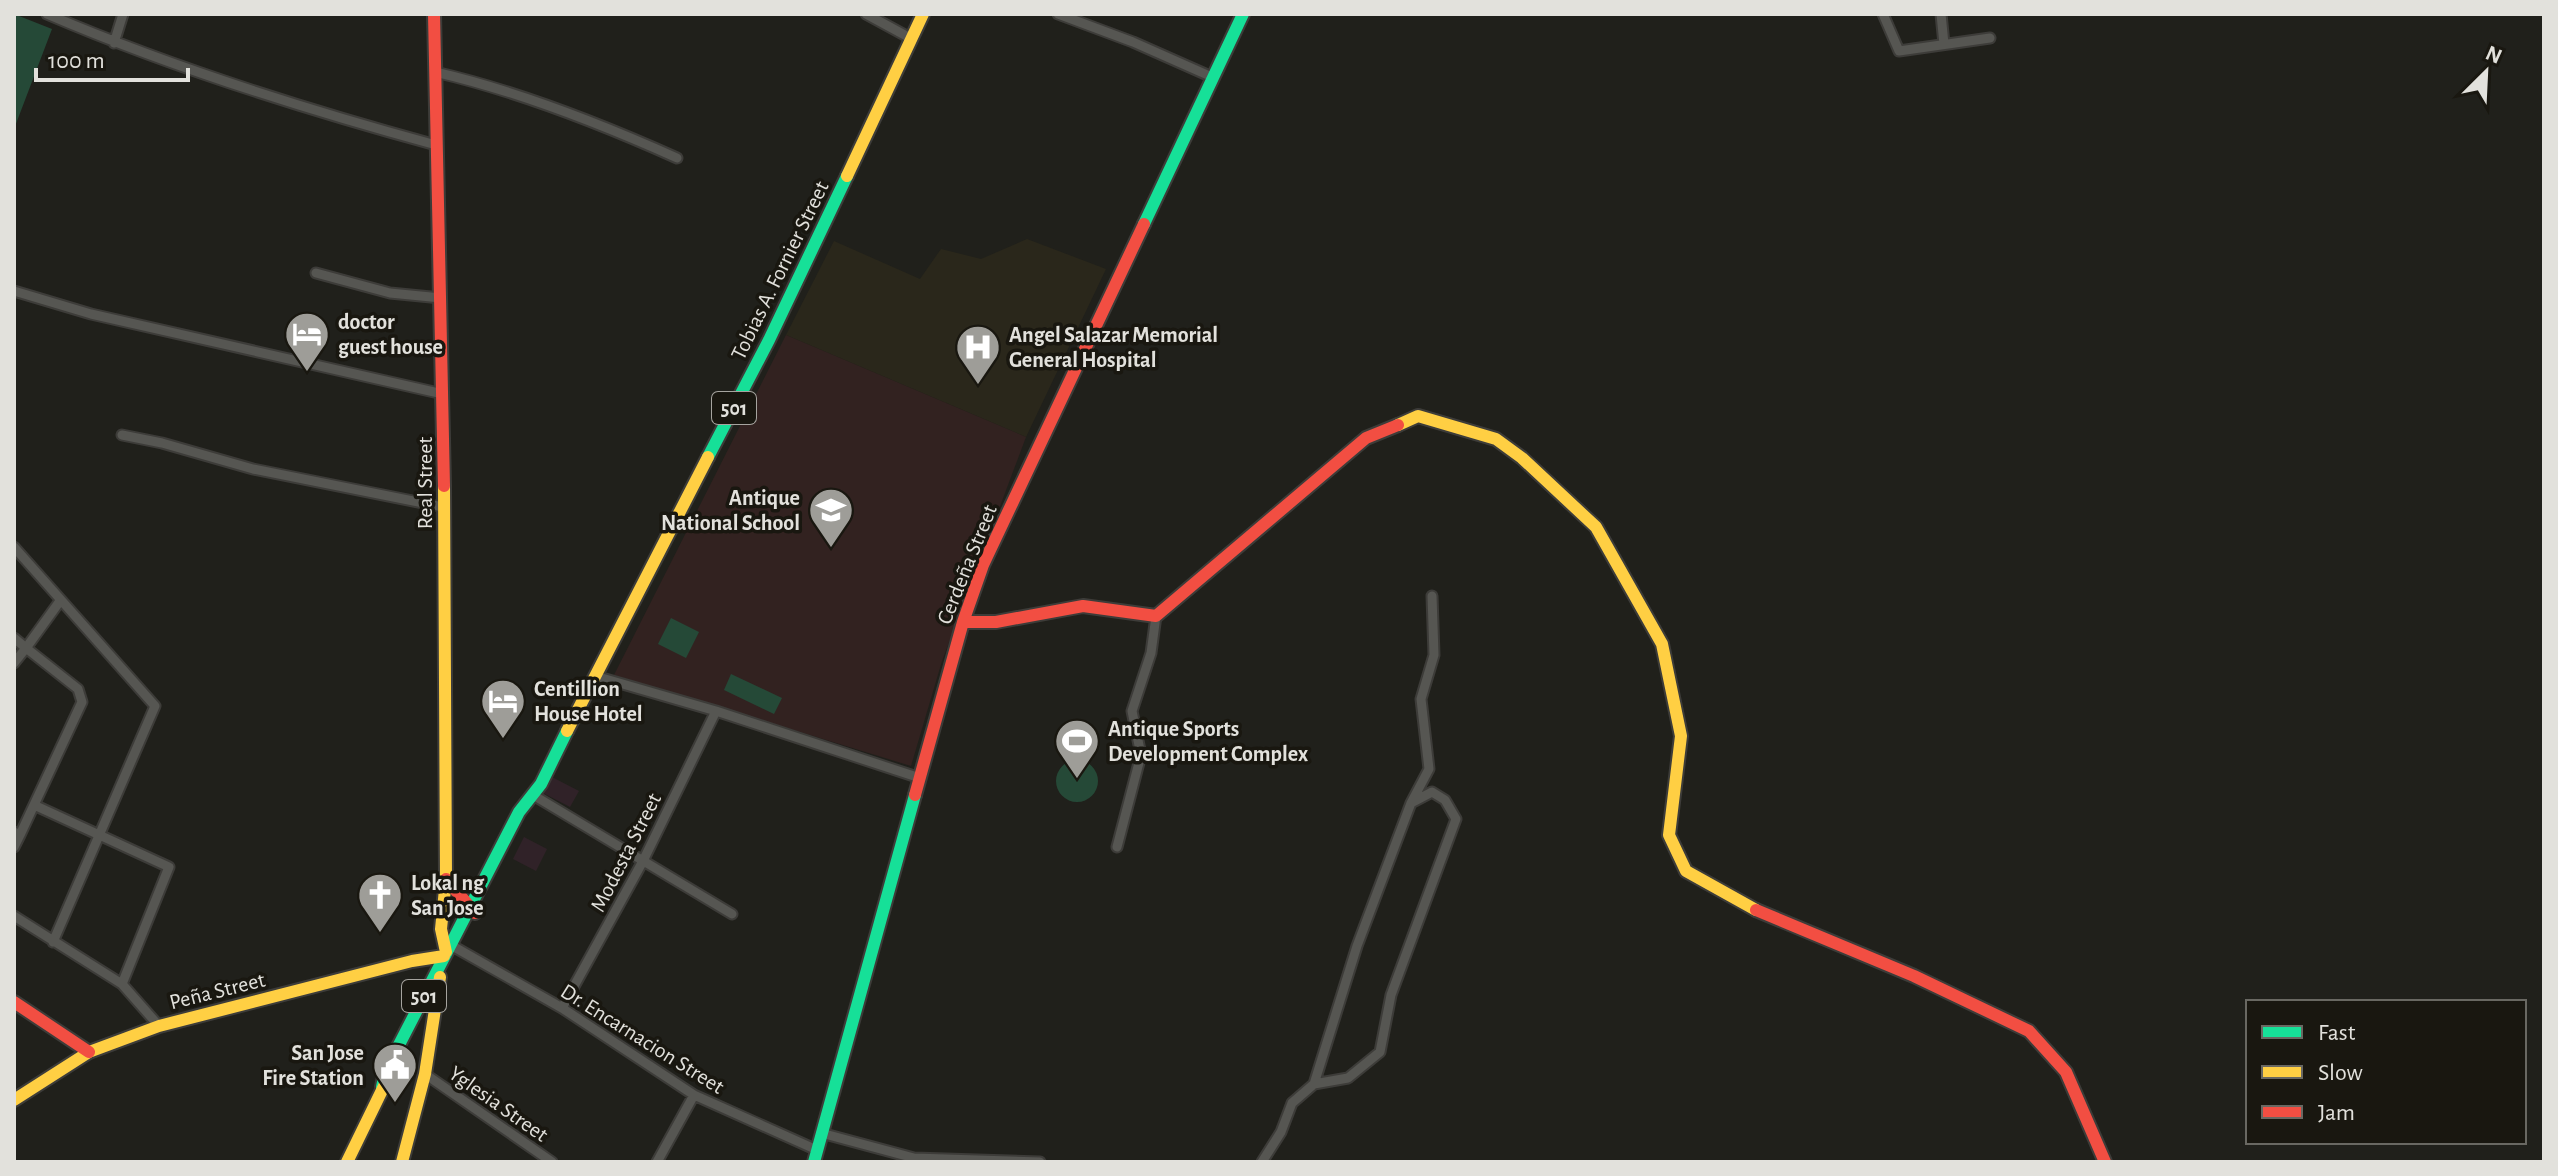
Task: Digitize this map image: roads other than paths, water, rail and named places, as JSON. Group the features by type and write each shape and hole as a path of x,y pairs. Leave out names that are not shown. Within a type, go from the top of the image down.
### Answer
{"main road":[{"name":"Real Street","path":"434,14 443,394 446,879 441,929 448,952"},
{"name":"Tobias A. Fornier Street","path":"382,1087 385,1072 448,952 529,812 533,795 572,726 769,340 923,14"},
{"name":"Cerdeña Street","path":"815,1156 963,622 983,565 1243,14"},
{"path":"963,622 996,622 1083,606 1156,616 1366,438 1418,416 1496,439 1522,458 1596,527 1662,644 1681,736 1669,835 1686,871 1741,904 1914,976 2029,1031 2066,1072 2105,1162"},
{"path":"446,879 472,910"},
{"name":"Tobias A. Fornier Street","path":"347,1162 382,1087 440,977 448,952"},
{"name":"Peña Street","path":"14,1100 89,1052 159,1026 448,952"},
{"path":"402,1162 425,1074 440,977"},
{"path":"14,1002 89,1052"}],"street":[{"path":"47,14 114,43 264,96 436,145"},
{"path":"114,43 123,14"},
{"path":"866,14 912,39"},
{"path":"1058,14 1133,42 1212,77"},
{"path":"1883,14 1899,51 1990,38"},
{"path":"1941,14 1944,44"},
{"path":"435,72 499,89 677,158"},
{"path":"316,273 390,293 441,298"},
{"path":"14,291 91,314 443,394"},
{"path":"122,435 253,469 443,507"},
{"path":"14,547 155,706 53,942"},
{"path":"1314,1084 1357,946 1411,803 1429,769 1421,699 1434,655 1432,596"},
{"path":"14,663 60,601"},
{"path":"1117,847 1141,755 1132,711 1151,653 1156,616"},
{"path":"14,638 78,689 82,702 34,805 17,834 14,847"},
{"path":"595,676 716,711 920,778"},
{"name":"Modesta Street","path":"562,1008 643,861 716,711"},
{"path":"1262,1162 1281,1132 1292,1103 1314,1084 1348,1078 1380,1052 1391,995 1456,819 1445,800 1432,792 1411,803"},
{"path":"533,795 732,914"},
{"path":"34,805 169,867 122,984"},
{"path":"14,916 122,984 159,1026"},
{"name":"Dr. Encarnacion Street","path":"448,952 562,1008 694,1095 815,1156"},
{"name":"Yglesia Street","path":"425,1074 552,1162"},
{"path":"657,1162 694,1095"},
{"path":"821,1133 914,1158 1040,1162"}],"place":[{"name":"doctor guest house","path":"307,373"},
{"name":"Angel Salazar Memorial General Hospital","path":"978,386"},
{"name":"Antique National School","path":"831,549"},
{"name":"Centillion House Hotel","path":"503,740"},
{"name":"Antique Sports Development Complex","path":"1077,780"},
{"name":"Lokal ng San Jose","path":"380,934"},
{"name":"San Jose Fire Station","path":"395,1104"}]}
